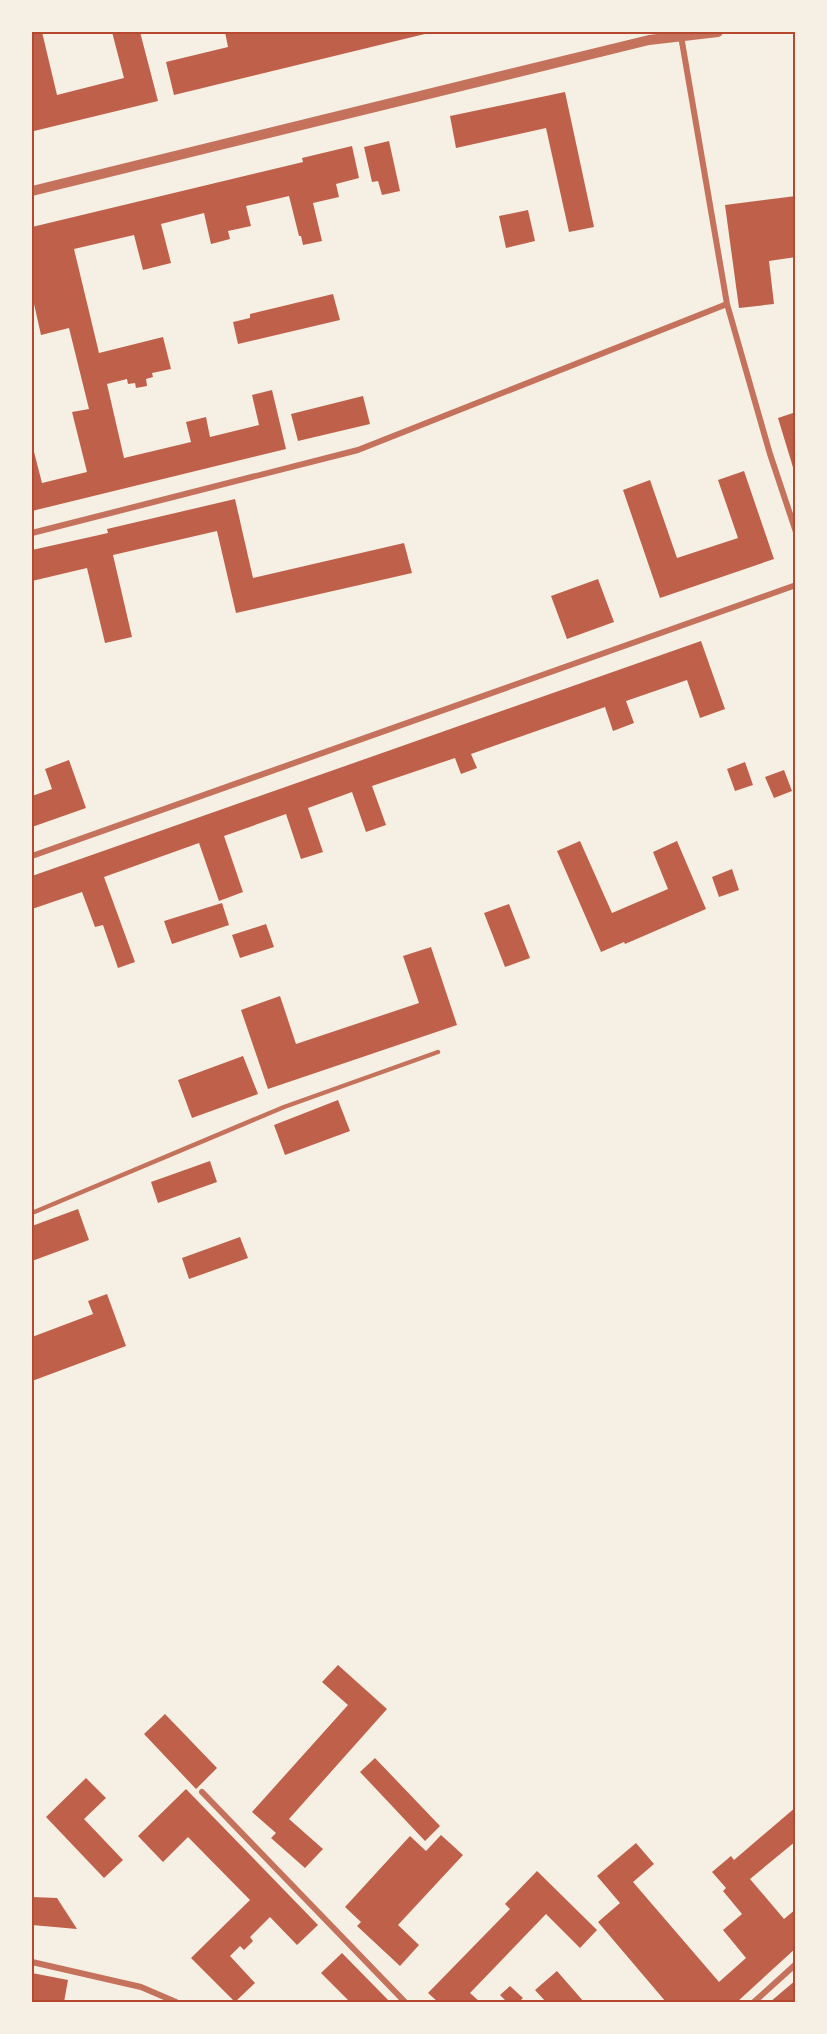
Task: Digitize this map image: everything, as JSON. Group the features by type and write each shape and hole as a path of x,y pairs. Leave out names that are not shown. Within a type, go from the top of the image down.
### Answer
{"street":[{"path":"32,191 649,40 718,32"},
{"path":"681,36 727,304 795,532"},
{"path":"32,533 358,450 727,304"},
{"path":"32,856 795,585"},
{"path":"202,1792 405,2002"},
{"path":"32,1962 141,1987 176,2002"},
{"path":"754,2002 795,1964"}],"lane":[{"path":"32,1213 284,1107 438,1052"}],"building":[{"path":"32,32 42,32 57,95 124,78 112,32 140,32 158,101 34,131"},
{"path":"225,32 433,32 174,95 166,62 228,47"},
{"path":"565,92 594,227 569,232 546,128 456,148 450,116"},
{"path":"389,141 400,191 382,195 378,181 372,182 364,147"},
{"path":"352,146 359,178 336,184 339,197 313,203 322,241 303,245 289,196 246,206 251,226 228,231 230,239 211,244 204,213 161,224 171,263 143,270 134,235 74,249 99,353 163,337 171,369 152,373 153,377 146,379 147,386 136,388 135,383 128,384 127,379 107,384 124,458 191,442 186,422 206,417 210,437 259,425 252,395 272,390 286,449 32,511 32,444 42,483 87,472 72,412 89,409 69,328 41,335 32,295 32,227 303,162 302,158"},
{"path":"796,196 796,257 769,261 774,304 739,308 725,205"},
{"path":"528,210 535,241 506,248 499,216"},
{"path":"333,294 340,320 238,344 233,322 250,318 250,314"},
{"path":"363,396 370,424 298,441 291,414"},
{"path":"796,412 796,474 795,474 778,418"},
{"path":"744,471 774,559 660,598 623,490 650,480 677,558 738,538 718,480"},
{"path":"235,499 253,578 404,543 412,573 236,613 217,531 113,555 132,637 105,643 87,568 32,581 32,550 108,533 107,529"},
{"path":"598,579 614,622 567,639 551,596"},
{"path":"701,641 725,709 700,718 687,680 626,701 634,723 613,731 605,707 471,754 477,768 461,774 455,758 372,786 386,825 366,832 352,792 308,808 323,852 301,859 286,814 224,836 243,892 219,901 199,843 104,877 135,962 118,968 103,925 95,927 82,892 32,909 32,876"},
{"path":"69,760 86,808 32,827 32,796 52,789 45,769"},
{"path":"745,762 753,785 735,791 727,769"},
{"path":"784,770 792,791 774,798 765,777"},
{"path":"580,841 612,913 668,889 653,852 677,841 706,909 601,952 557,851"},
{"path":"732,869 739,890 719,897 712,877"},
{"path":"222,903 229,925 172,944 164,921"},
{"path":"509,904 530,958 505,967 484,913"},
{"path":"266,924 274,947 240,958 232,935"},
{"path":"431,947 457,1025 268,1089 241,1010 280,996 296,1044 419,1003 403,956"},
{"path":"243,1056 258,1094 192,1118 178,1080"},
{"path":"338,1100 350,1131 285,1155 274,1125"},
{"path":"210,1161 217,1182 158,1203 151,1182"},
{"path":"78,1209 89,1240 32,1261 32,1226"},
{"path":"240,1237 248,1258 189,1279 182,1258"},
{"path":"107,1294 126,1346 32,1381 32,1337 93,1314 88,1301"},
{"path":"338,1665 387,1709 289,1819 323,1849 305,1868 271,1838 276,1833 252,1812 348,1705 322,1682"},
{"path":"165,1714 217,1768 196,1789 144,1734"},
{"path":"375,1758 440,1826 425,1841 360,1772"},
{"path":"86,1778 106,1798 84,1819 123,1860 104,1878 46,1817"},
{"path":"186,1789 318,1925 297,1945 270,1917 250,1937 253,1941 244,1950 240,1946 230,1956 255,1983 235,2002 191,1958 250,1900 188,1837 163,1862 138,1836"},
{"path":"796,1807 796,1841 750,1879 784,1919 796,1909 796,1948 737,2002 666,2002 598,1922 620,1903 597,1876 636,1843 654,1864 633,1882 719,1982 746,1958 723,1930 742,1914 723,1891 726,1888 712,1872 731,1856 734,1860"},
{"path":"441,1835 463,1855 398,1925 419,1945 400,1966 357,1926 361,1922 345,1907 410,1836 426,1851"},
{"path":"537,1871 597,1930 580,1948 546,1914 470,1993 480,2002 438,2002 428,1993 510,1909 505,1904"},
{"path":"32,1897 57,1898 77,1929 32,1925"},
{"path":"342,1953 390,2002 350,2002 321,1973"},
{"path":"557,1971 584,2002 546,2002 535,1990"},
{"path":"32,1973 68,1980 64,2002 32,2002"},
{"path":"796,1980 796,2002 770,2002"},
{"path":"510,1986 523,1998 519,2002 507,2002 500,1995"}]}
